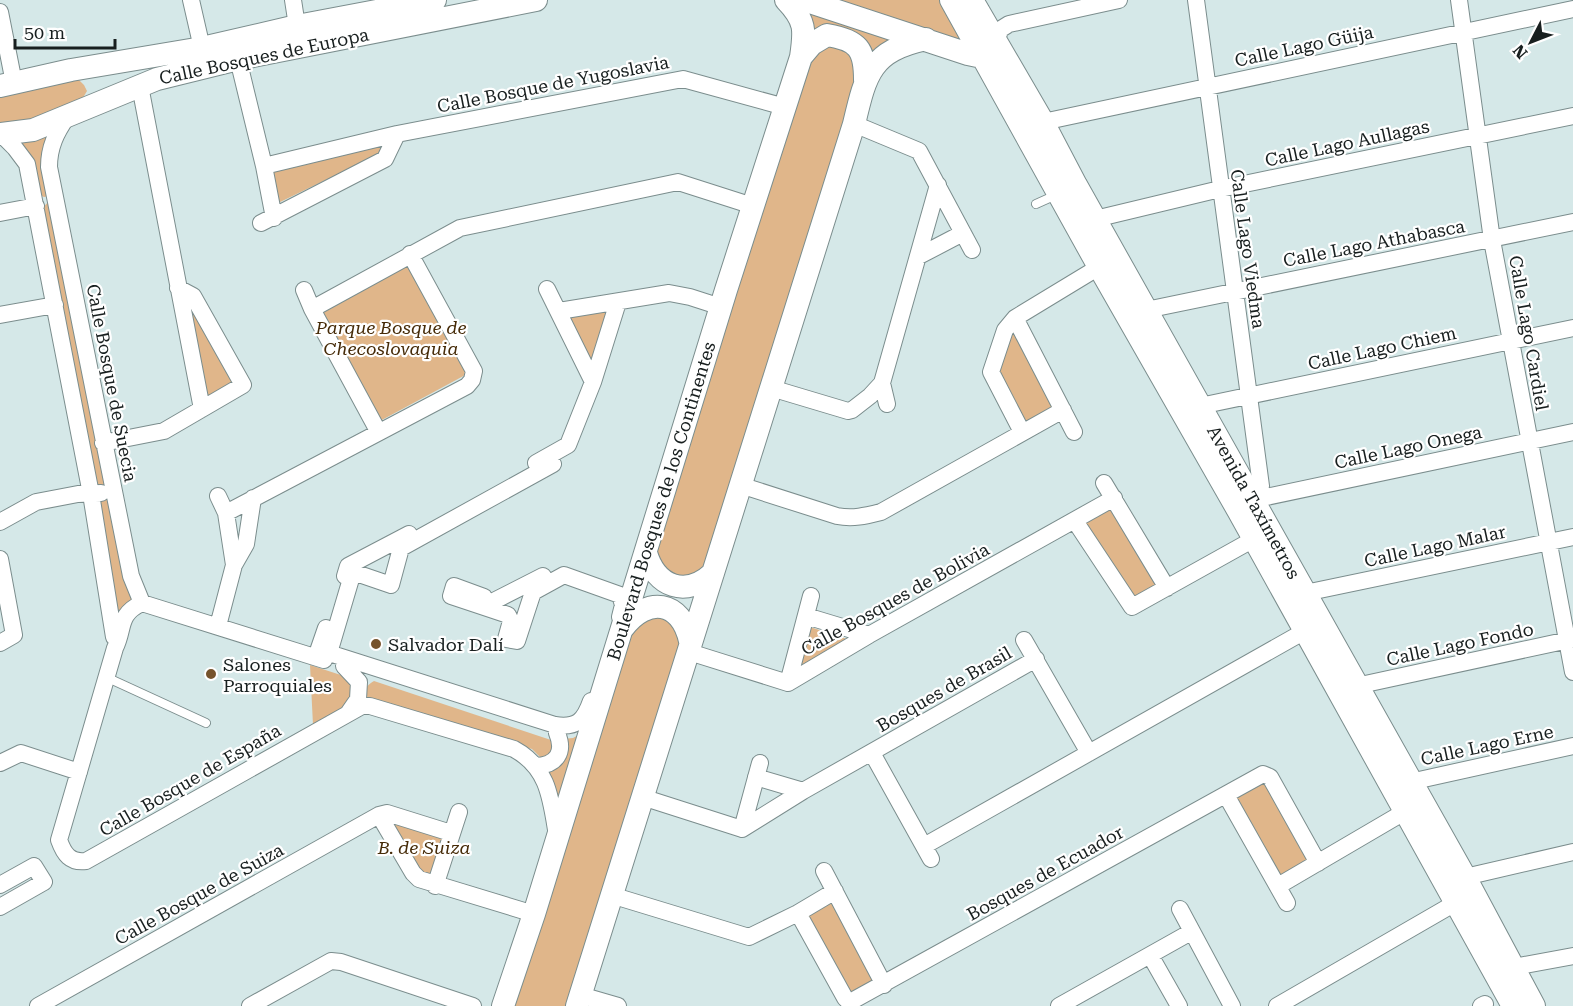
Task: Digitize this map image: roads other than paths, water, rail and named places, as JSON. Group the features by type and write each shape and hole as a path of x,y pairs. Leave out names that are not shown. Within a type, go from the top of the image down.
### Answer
{"street":[{"path":"191,0 202,48"},
{"path":"293,0 297,26"},
{"name":"Calle Bosques de Europa","path":"7,85 71,70 202,48 297,26 435,0"},
{"name":"Calle Bosques de Europa","path":"0,134 33,130 157,79 238,59 536,0"},
{"name":"Boulevard Bosques de los Continentes","path":"503,1006 534,914 620,631 801,57 804,34 802,19 786,0"},
{"path":"804,0 926,39 988,50 1001,29 1009,24 1119,0"},
{"name":"Avenida Taxímetros","path":"951,0 1043,122 1099,267 1170,372 1200,406 1465,877 1534,1006"},
{"name":"Avenida Taxímetros","path":"972,0 988,50 1067,189 1095,219 1146,310 1170,372 1254,539 1513,1006"},
{"name":"Calle Lago Viedma","path":"1196,0 1261,486 1252,500"},
{"name":"Calle Lago Cardiel","path":"1459,0 1492,240 1548,543 1570,640 1573,672"},
{"name":"Calle Lago Güija","path":"1043,122 1573,9"},
{"path":"0,12 7,85"},
{"path":"618,1006 578,1000 854,124 865,80 865,63 860,49 846,38 827,35 812,44 801,57"},
{"path":"865,80 880,59 891,50 904,44 926,39"},
{"path":"238,59 264,166 267,220 385,159 397,134"},
{"path":"71,70 83,74 92,83 93,92 92,99 75,114"},
{"name":"Calle Bosque de Yugoslavia","path":"264,166 397,134 684,78 785,107"},
{"path":"140,86 202,409"},
{"name":"Calle Bosque de Suecia","path":"75,114 53,140 49,154 49,167 131,576 142,603"},
{"name":"Calle Lago Aullagas","path":"1095,219 1220,189 1573,116"},
{"path":"854,124 917,150 972,250"},
{"path":"0,134 15,148 27,165 91,494 115,648"},
{"path":"312,309 460,228 678,182 753,207"},
{"path":"771,388 848,411 870,396 882,383 938,185"},
{"path":"0,213 36,206"},
{"name":"Calle Lago Athabasca","path":"1146,310 1573,222"},
{"path":"919,256 963,233"},
{"path":"226,513 467,386 472,380 474,371 410,254"},
{"path":"1022,432 992,372 1005,330 1015,318 1099,267"},
{"path":"103,443 164,431 243,385 193,296 178,288"},
{"path":"547,289 593,382"},
{"path":"304,290 378,431"},
{"path":"559,312 669,293 721,307"},
{"path":"316,657 348,566 568,445 593,382 618,302"},
{"path":"0,315 55,305"},
{"path":"1015,318 1074,432"},
{"name":"Calle Lago Chiem","path":"1200,406 1573,327"},
{"path":"882,383 887,404"},
{"path":"740,486 837,516 862,517 881,512 1064,410"},
{"name":"Calle Lago Onega","path":"1252,500 1573,432"},
{"path":"520,615 454,586 451,596 508,615 511,621 506,639 517,641 533,591 564,575 620,595 623,605 615,632 586,715 577,723 567,727 555,725 329,653 353,572 391,585 401,548 553,464"},
{"path":"1104,483 1167,588"},
{"path":"0,522 36,502 66,495 114,493"},
{"path":"218,496 226,513 234,565"},
{"path":"218,626 234,565 246,544 253,498"},
{"name":"Calle Bosques de Bolivia","path":"788,682 869,634 1114,498"},
{"path":"1075,521 1130,606 1135,606 1254,539"},
{"name":"Calle Lago Malar","path":"1305,593 1573,537"},
{"path":"348,566 386,578 395,542"},
{"path":"646,553 653,571 670,584 692,587 713,573"},
{"path":"0,559 7,639"},
{"path":"458,593 487,600 563,567 633,592"},
{"path":"514,635 530,583"},
{"path":"688,646 788,682 811,596"},
{"path":"0,763 21,753 79,772 115,648 120,639 122,621 132,608 142,603 557,733 569,734 578,729 596,712"},
{"path":"620,631 644,609 662,607 676,613 685,624 688,646"},
{"path":"806,616 869,634"},
{"path":"0,621 7,639"},
{"name":"Bosques de Brasil","path":"872,753 927,853 1089,753 1305,631"},
{"path":"1024,640 1036,659"},
{"name":"Calle Lago Fondo","path":"1356,686 1570,640"},
{"name":"Bosques de Brasil","path":"742,829 803,791 1036,659 1089,753"},
{"path":"344,666 359,682 358,699 348,713"},
{"name":"Calle Bosque de España","path":"79,772 59,840 63,852 78,862 86,861 348,713 362,706 379,708 514,749 528,757 536,766 551,796 557,837"},
{"path":"536,766 554,762 560,750 557,733"},
{"name":"Calle Lago Erne","path":"1410,782 1573,746"},
{"path":"642,797 742,829 758,770 803,791"},
{"name":"Bosques de Ecuador","path":"798,913 848,1001 884,985 1261,774 1268,775 1318,862"},
{"path":"1226,795 1287,903"},
{"path":"1278,886 1406,811"},
{"path":"435,885 459,812"},
{"path":"451,833 387,813 379,816 416,877 435,885 534,914"},
{"name":"Calle Bosque de Suiza","path":"38,1006 379,816"},
{"path":"1465,877 1573,852"},
{"path":"0,885 34,866 44,882 0,907"},
{"path":"824,871 884,985"},
{"path":"611,895 749,937 798,913 835,891"},
{"path":"1277,1006 1457,902"},
{"path":"1180,909 1232,1006"},
{"path":"1059,1006 1191,932"},
{"path":"1150,955 1179,1006"},
{"path":"1514,967 1573,956"},
{"path":"250,1006 331,961 341,962 473,1006"}],"lane":[{"path":"1036,204 1067,189"},
{"path":"108,678 206,723"}],"place":[{"name":"Salvador Dalí","path":"376,644"},
{"name":"Salones Parroquiales","path":"211,674"}],"park label":[{"name":"Parque Bosque de Checoslovaquia","path":"391,337"},
{"name":"B. de Suiza","path":"424,847"}]}
